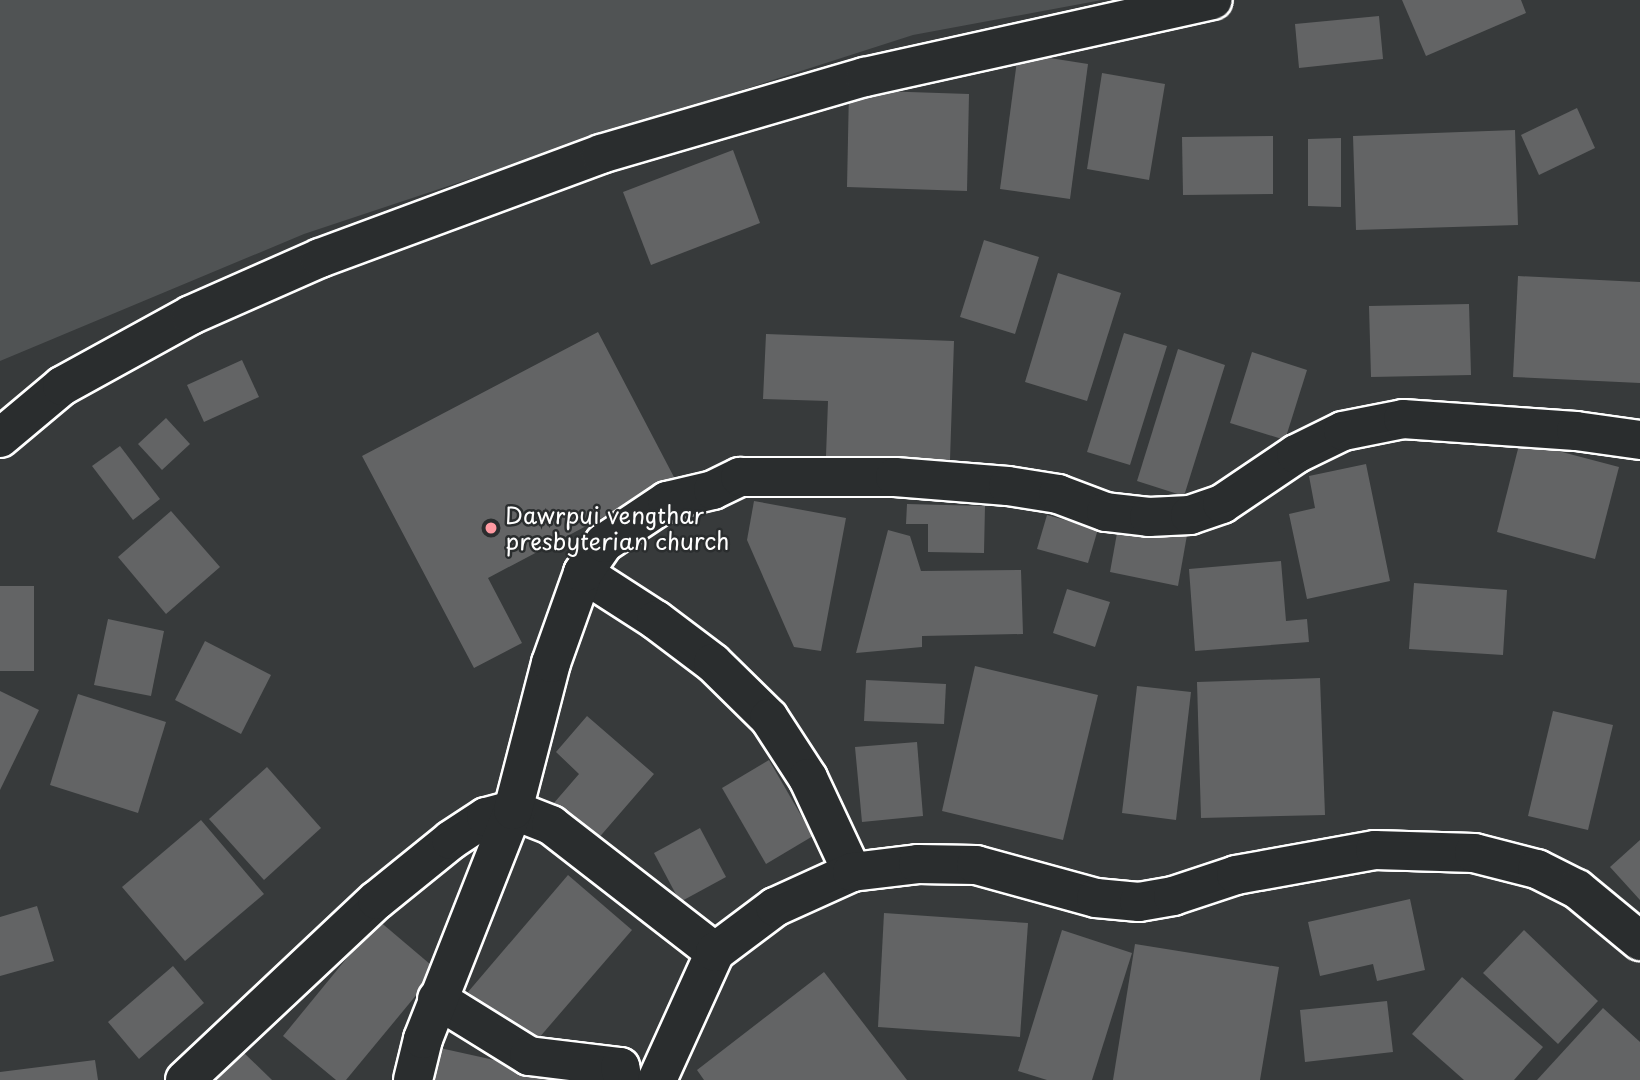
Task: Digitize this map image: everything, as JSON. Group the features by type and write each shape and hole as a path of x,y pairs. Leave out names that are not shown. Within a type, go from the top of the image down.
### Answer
{"street":[{"path":"0,438 62,386 191,314 320,258 601,154 865,77 1213,0"},
{"path":"412,1080 422,1039 513,810 551,663 583,573 604,543 667,501 713,490 740,477 895,477 1008,486 1058,494 1106,512 1149,517 1190,515 1222,504 1296,454 1343,431 1403,419 1576,431 1640,440"},
{"path":"583,573 656,620 713,663 769,718 808,778 852,872"},
{"path":"185,1080 377,900 451,840 486,817 513,810 551,825 715,953"},
{"path":"657,1080 715,953 775,908 852,872 918,864 976,865 1096,898 1139,902 1173,897 1236,875 1375,850 1474,853 1537,869 1577,889 1640,941"},
{"path":"437,999 529,1056 620,1067 623,1080"}],"shaded area":[{"path":"0,0 1102,0 913,35 608,133 304,234 0,361"}],"building":[{"path":"1402,0 1521,0 1526,13 1426,56"},
{"path":"1379,16 1383,59 1299,68 1295,24"},
{"path":"1018,53 1088,64 1070,199 1000,189"},
{"path":"1102,73 1165,84 1149,180 1087,169"},
{"path":"849,90 969,94 967,191 847,187"},
{"path":"1577,108 1595,148 1539,175 1521,135"},
{"path":"1515,130 1518,225 1356,230 1353,136"},
{"path":"1273,136 1273,194 1183,195 1182,137"},
{"path":"1341,138 1341,207 1308,206 1308,139"},
{"path":"733,150 760,223 651,265 623,192"},
{"path":"984,240 1039,257 1015,334 960,317"},
{"path":"1058,273 1121,293 1087,401 1025,382"},
{"path":"1518,276 1640,282 1640,383 1513,377"},
{"path":"1469,304 1471,375 1371,377 1369,306"},
{"name":"Dawrpui vengthar presbyterian church","path":"598,332 675,479 488,578 522,643 474,668 362,456"},
{"path":"1124,333 1167,346 1130,465 1087,452"},
{"path":"766,334 954,341 950,460 826,456 828,401 763,399"},
{"path":"1178,349 1225,365 1184,496 1137,481"},
{"path":"1252,352 1307,370 1285,440 1230,423"},
{"path":"242,360 259,397 204,422 187,385"},
{"path":"166,418 190,444 162,470 138,444"},
{"path":"1520,441 1619,467 1595,559 1497,532"},
{"path":"120,446 160,499 133,520 92,466"},
{"path":"1366,464 1390,581 1307,599 1289,514 1315,508 1309,476"},
{"path":"754,501 846,518 821,651 794,647 747,540"},
{"path":"907,504 985,506 984,553 928,552 928,524 906,524"},
{"path":"171,511 220,567 166,614 118,557"},
{"path":"1047,515 1098,529 1088,563 1037,549"},
{"path":"1119,522 1187,535 1178,586 1110,572"},
{"path":"888,530 910,536 921,571 1021,570 1023,634 922,636 922,647 856,653"},
{"path":"1281,561 1286,621 1307,619 1309,642 1195,651 1189,569"},
{"path":"1414,583 1507,590 1503,655 1409,649"},
{"path":"0,586 34,586 34,671 0,671"},
{"path":"1067,589 1110,602 1095,647 1053,633"},
{"path":"108,619 164,631 151,696 94,685"},
{"path":"205,641 271,675 241,734 175,700"},
{"path":"975,666 1098,695 1063,840 942,811"},
{"path":"1320,678 1325,815 1201,818 1197,682"},
{"path":"866,680 946,684 944,724 864,721"},
{"path":"1137,686 1191,692 1176,820 1122,813"},
{"path":"0,691 39,710 0,790"},
{"path":"78,694 166,722 138,813 50,785"},
{"path":"1553,711 1613,725 1588,830 1528,816"},
{"path":"587,716 654,774 590,848 547,811 579,774 556,752"},
{"path":"917,742 923,816 862,822 855,747"},
{"path":"769,760 813,836 766,864 722,788"},
{"path":"267,767 321,828 264,880 209,819"},
{"path":"201,820 264,894 185,961 122,887"},
{"path":"700,828 726,877 680,902 654,853"},
{"path":"1640,840 1640,900 1610,867"},
{"path":"568,875 632,930 532,1046 468,992"},
{"path":"1410,899 1425,970 1377,981 1373,964 1320,976 1308,922"},
{"path":"37,906 54,961 0,976 0,917"},
{"path":"884,913 1028,923 1020,1037 878,1027"},
{"path":"378,920 437,970 346,1080 336,1080 283,1036"},
{"path":"1062,930 1132,953 1092,1080 1047,1080 1018,1071"},
{"path":"1524,930 1598,1001 1558,1044 1483,973"},
{"path":"1135,944 1279,967 1260,1080 1113,1080"},
{"path":"173,966 204,1003 139,1059 108,1022"},
{"path":"824,972 907,1080 704,1080 697,1070"},
{"path":"1462,977 1543,1047 1514,1080 1464,1080 1412,1034"},
{"path":"1387,1001 1393,1052 1305,1062 1300,1010"},
{"path":"1603,1008 1640,1042 1640,1080 1537,1080"},
{"path":"440,1048 557,1074 556,1080 432,1080"},
{"path":"243,1052 272,1080 217,1080"},
{"path":"95,1060 98,1080 0,1080 0,1072"}],"place":[{"name":"Dawrpui vengthar presbyterian church","path":"491,528"}]}
